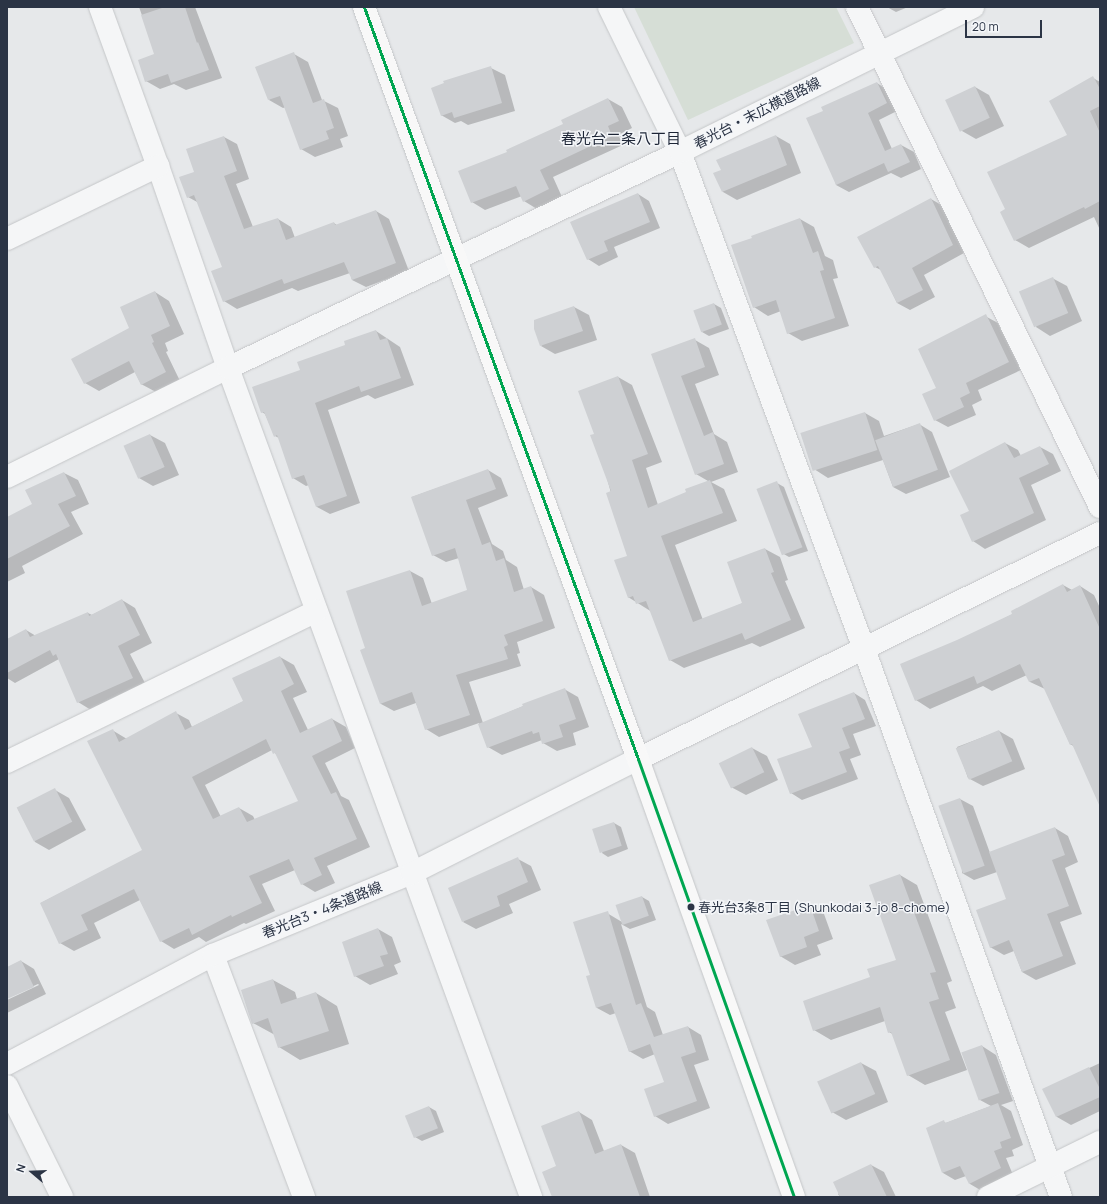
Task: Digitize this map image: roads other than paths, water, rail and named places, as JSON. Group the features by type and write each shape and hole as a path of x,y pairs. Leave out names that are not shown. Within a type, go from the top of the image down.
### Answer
{"street":[{"path":"100,7 158,166 228,368 531,1197"},
{"path":"364,7 454,259 638,759 794,1197"},
{"path":"609,7 680,152 864,649 1061,1197"},
{"path":"857,7 1100,507"},
{"name":"春光台・末広横道路線","path":"7,477 228,368 680,152 879,52 973,7"},
{"path":"7,239 158,166"},
{"name":"春光台3・4条道路線","path":"7,1064 213,955 412,873 638,759 1100,533"},
{"path":"7,762 316,610"},
{"path":"213,955 304,1197"},
{"path":"7,1086 62,1197"},
{"path":"988,1197 1100,1142"}],"place":[{"name":"春光台3条8丁目 (Shunkodai 3-jo 8-chome)","path":"691,907"}],"district":[{"name":"春光台二条八丁目","path":"621,139"}]}
